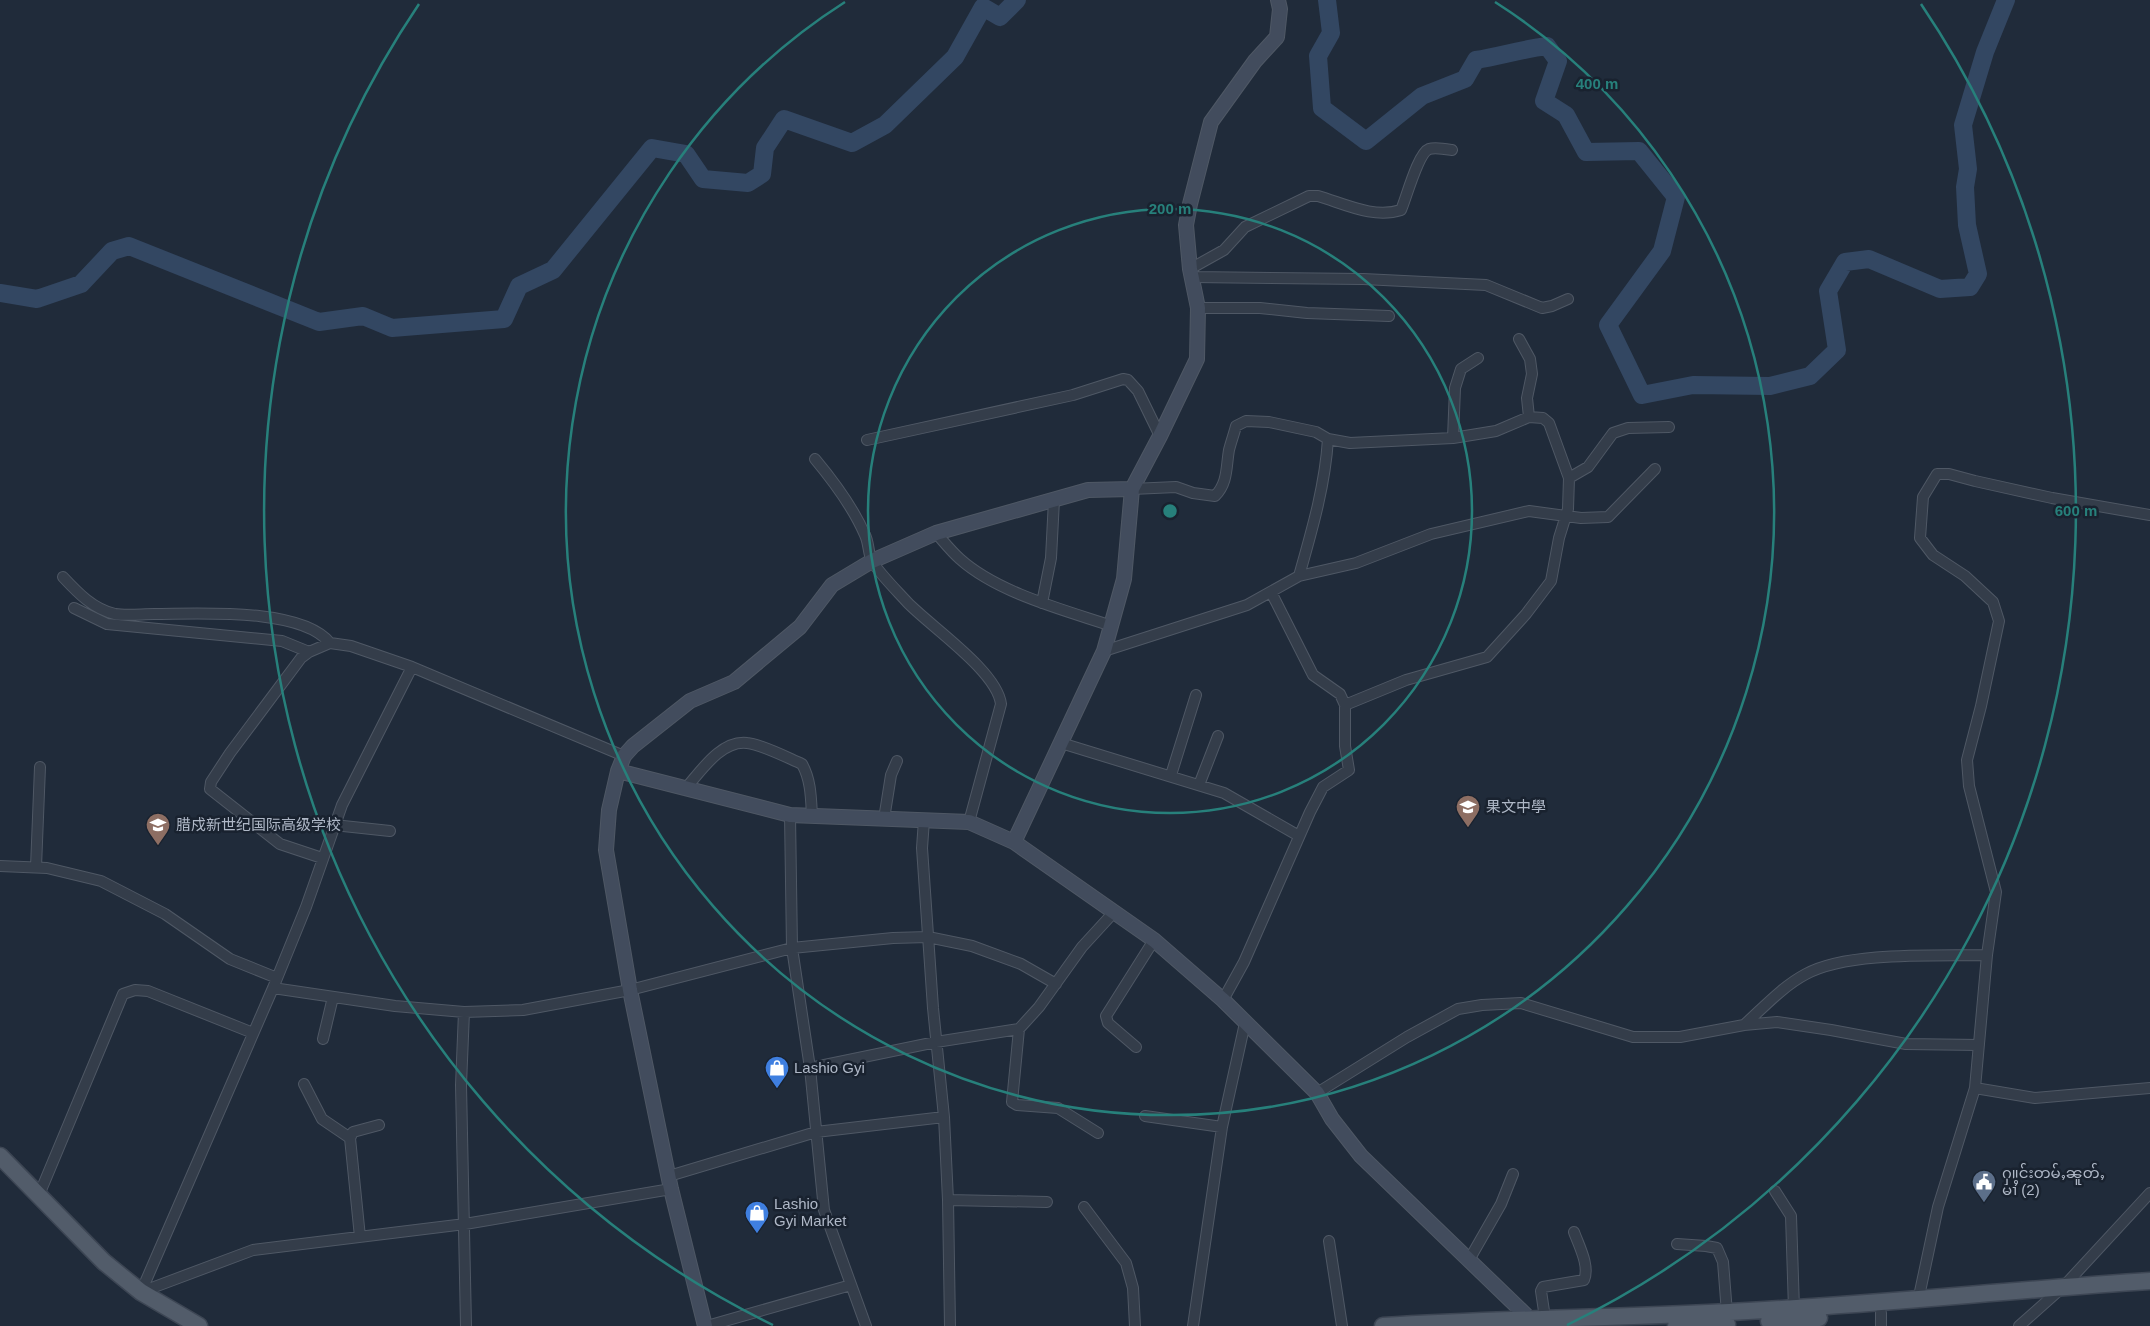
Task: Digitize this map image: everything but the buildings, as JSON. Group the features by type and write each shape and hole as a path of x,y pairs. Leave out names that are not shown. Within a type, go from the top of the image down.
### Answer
{"main road":[{"path":"0,1156 104,1262 141,1292 199,1326"},
{"path":"1382,1326 1537,1318 1794,1309 1918,1301 2064,1286 2150,1281"},
{"path":"1676,1326 1795,1320 1881,1320 2049,1298 2150,1291"}],"street":[{"path":"1014,842 1104,650 1124,579 1132,489 1160,436 1197,358 1198,308 1186,225 1211,122 1255,61 1276,37 1280,9 1278,0"},
{"path":"1192,273 1224,250 1245,226 1309,196 1318,196 1376,214 1390,214 1401,210 1426,150 1452,150"},
{"path":"1192,273 1486,285 1542,308 1568,299"},
{"path":"1198,308 1260,308 1307,313 1389,316"},
{"path":"1518,339 1530,359 1532,374 1528,398 1528,417"},
{"path":"1453,438 1455,388 1459,375 1461,369 1478,358"},
{"path":"867,440 1064,397 1123,379 1128,380 1138,391 1160,436"},
{"path":"851,1285 706,1326 670,1182 630,990 606,850 609,810 624,756 633,746 690,701 734,682 800,628 832,585 872,561 936,533 1088,490 1176,487 1193,493 1215,496 1222,490 1229,450 1236,426 1246,421 1269,422 1316,432 1328,439 1350,443 1453,438 1496,430 1528,417 1543,418 1549,423 1569,478 1566,515 1559,538 1551,581 1526,614 1487,657 1406,680 1345,705"},
{"path":"1569,478 1588,467 1613,433 1628,428 1669,427"},
{"path":"1298,576 1319,502 1326,468 1328,439"},
{"path":"816,459 853,511 866,537 872,561 907,602 934,628 959,648 986,675 1000,694 1001,704 969,822"},
{"path":"1104,650 1247,605 1298,576 1356,563 1431,534 1529,511 1581,518 1608,517 1655,469"},
{"path":"1918,1301 1938,1207 1975,1088 1987,955 1996,892 1970,786 1967,760 1999,621 1993,602 1965,576 1933,555 1920,538 1924,497 1937,474 1949,474 2052,498 2150,515"},
{"path":"1042,603 1050,558 1054,500"},
{"path":"936,533 960,559 987,578 1042,603 1112,626"},
{"path":"64,577 90,603 116,614 271,617 306,626 324,635 330,643"},
{"path":"1223,1000 1244,962 1299,836 1323,787 1349,770 1345,746 1345,705 1340,694 1313,675 1270,592"},
{"path":"74,608 107,624 282,641 309,652"},
{"path":"322,858 280,844 210,789 211,782 230,753 301,658 309,652 330,643 351,646 412,667 624,756"},
{"path":"141,1292 277,978 306,907 342,804 412,667"},
{"path":"1171,775 1196,695"},
{"path":"1199,785 1218,736"},
{"path":"686,788 712,759 739,742 749,742 802,764 806,771 810,791 812,816"},
{"path":"1061,743 1171,775 1224,793 1299,836"},
{"path":"884,819 891,775 897,761"},
{"path":"36,867 40,767"},
{"path":"618,772 790,815 969,822 1014,842 1154,940 1223,1000 1317,1093 1332,1119 1361,1156 1469,1260 1537,1318"},
{"path":"790,815 792,948 810,1068 824,1210 866,1326"},
{"path":"924,820 922,848 936,1042 944,1117 948,1200 950,1326"},
{"path":"334,825 390,831"},
{"path":"0,866 36,867 101,881 165,914 230,959 277,978"},
{"path":"1098,1133 1058,1108 1017,1105 1012,1102 1020,1029 1039,1007 1082,947 1115,911"},
{"path":"272,988 464,1012 523,1010 630,990 792,948 893,938 928,937 980,949 1021,964 1056,984"},
{"path":"1136,1047 1108,1022 1106,1016 1154,940"},
{"path":"1744,1025 1806,974 1834,963 1890,958 1987,955"},
{"path":"39,1195 123,994 135,990 148,991 253,1033"},
{"path":"323,1039 333,997"},
{"path":"1317,1093 1407,1038 1458,1010 1482,1005 1521,1002 1633,1037 1680,1037 1744,1025 1777,1022 1906,1044 1979,1046"},
{"path":"464,1012 461,1085 466,1326"},
{"path":"1194,1326 1222,1127 1245,1023"},
{"path":"810,1068 936,1042 1020,1029"},
{"path":"304,1084 322,1119 350,1138"},
{"path":"1975,1088 2035,1098 2150,1088"},
{"path":"1145,1116 1222,1127"},
{"path":"141,1292 253,1250 465,1224 670,1182 816,1132 944,1117"},
{"path":"360,1237 350,1138 352,1132 357,1129 379,1125"},
{"path":"1469,1260 1501,1204 1513,1174"},
{"path":"1775,1191 1791,1216 1794,1309"},
{"path":"2019,1326 2064,1286 2150,1193"},
{"path":"948,1200 1047,1202"},
{"path":"1084,1207 1126,1263 1133,1288 1135,1326"},
{"path":"1537,1318 1543,1287 1577,1283 1584,1280 1586,1276 1586,1268 1574,1232"},
{"path":"1329,1241 1342,1326"},
{"path":"1678,1244 1716,1248 1723,1262 1728,1312"}],"waterway":[{"path":"0,293 37,299 81,284 112,251 129,246 319,322 363,316 392,328 504,319 519,286 553,270 652,148 686,154 703,179 748,183 762,174 765,148 784,119 852,143 885,125 955,57 983,7 1000,17 1017,0"},
{"path":"1327,0 1331,33 1318,56 1322,108 1366,141 1422,96 1465,79 1476,60 1547,46 1558,61 1544,101 1566,115 1586,152 1639,151 1676,197 1662,251 1608,325 1642,395 1693,385 1770,386 1810,376 1837,350 1828,291 1845,262 1869,259 1940,289 1970,287 1978,274 1967,225 1965,187 1968,169 1963,125 1985,52 2006,0"}],"place":[{"name":"果文中學","path":"1468,828"},
{"name":"腊戍新世纪国际高级学校","path":"158,846"},
{"name":"Lashio Gyi","path":"777,1089"},
{"name":"ႁူင်းတမ်ႇၼူတ်ႇ မၢႆ (2)","path":"1984,1203"},
{"name":"Lashio Gyi Market","path":"757,1234"}]}
